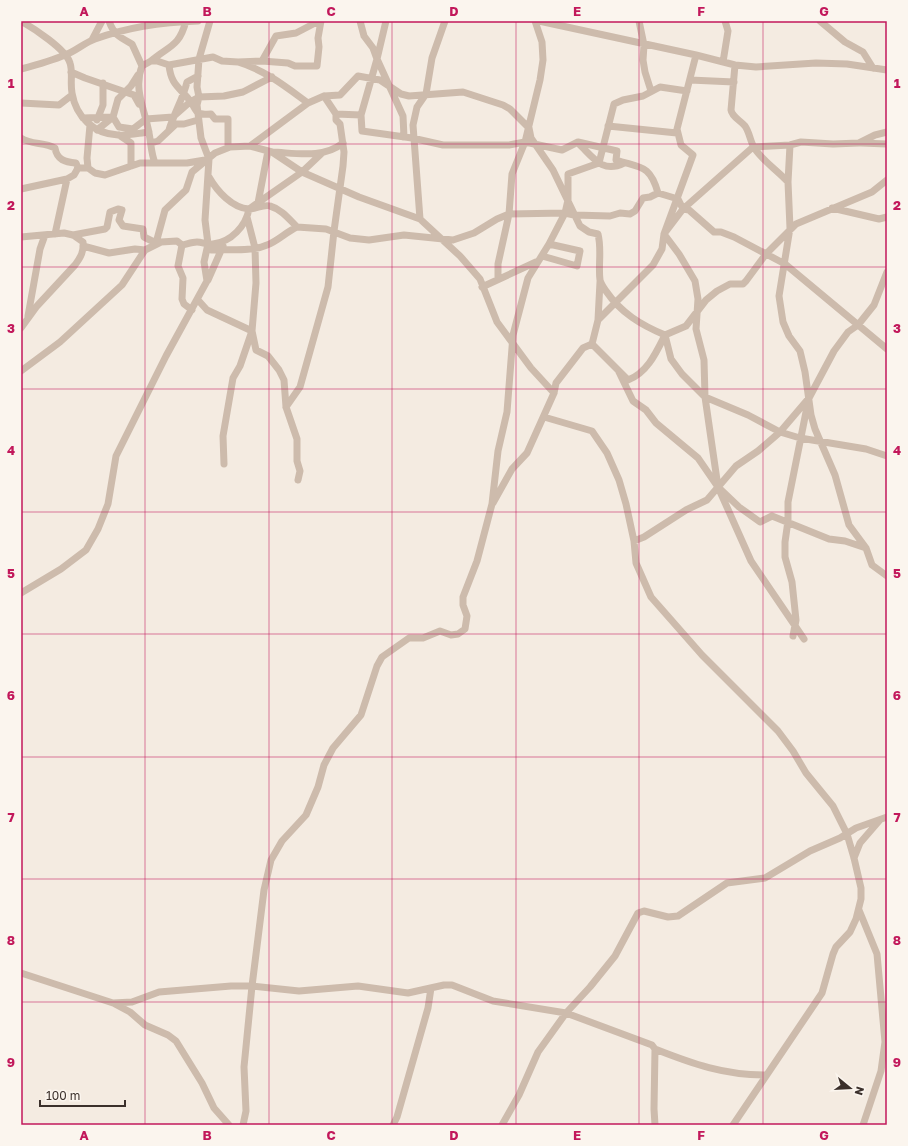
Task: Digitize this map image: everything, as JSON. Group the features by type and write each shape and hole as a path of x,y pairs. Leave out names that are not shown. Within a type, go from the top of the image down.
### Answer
{"street":[{"path":"21,21 31,24 66,55 71,72 72,94 78,110 83,118 93,128 118,135 131,143 131,166"},
{"path":"92,40 102,21"},
{"path":"109,21 113,32 121,40 132,44 142,66"},
{"path":"156,21 164,23"},
{"path":"21,69 66,55 92,40 113,32 174,21 198,21"},
{"path":"186,21 184,33 175,44 142,66 138,75 118,99 113,118 119,127 133,129 146,119 173,117 190,102 199,97 224,96 243,92 272,77"},
{"path":"210,21 199,59 199,97 197,105 201,138 209,159 208,193 205,220 208,244 211,250 255,248 274,242 297,227 326,229 350,238 369,240 404,235 414,237 441,237 453,240 474,233 497,219 509,214 565,213 574,215 610,216 620,213 630,214 635,211 643,198 650,197 658,193 678,199 683,209"},
{"path":"151,61 157,61 169,65 213,57 222,61 262,61 288,63 296,66 317,66 320,21"},
{"path":"262,61 276,36 296,33 320,21"},
{"path":"360,21 364,36 373,48 403,116 404,137"},
{"path":"386,21 361,115 362,131 412,138 443,145 509,144 525,142 562,150 578,142 602,147 617,151 616,160 644,168 655,183 658,193"},
{"path":"420,219 412,138 413,125 417,107 426,94 432,58 445,21"},
{"path":"498,278 498,264 509,214 512,174 529,128 543,60 542,42 535,21"},
{"path":"539,21 644,45 696,54 735,65 756,67 816,63 847,64 887,70"},
{"path":"638,21 644,45 643,60 650,91"},
{"path":"723,62 728,31 725,21"},
{"path":"820,21 846,42 863,52 874,68"},
{"path":"598,320 616,304 653,265 662,250 664,234 693,155 681,145 676,133 696,54"},
{"path":"238,62 256,68 272,77 308,104"},
{"path":"169,65 170,75 174,85 198,112 202,114 210,114 215,119 228,119 228,147"},
{"path":"735,65 732,114 746,127 753,147 766,163 776,169 788,182"},
{"path":"71,72 103,83 124,93 134,95 146,119 155,163"},
{"path":"138,75 141,107"},
{"path":"169,130 173,117 184,95 187,82 198,76"},
{"path":"250,146 308,104 324,96 340,95 358,76 380,80 390,88 409,96 463,92 503,105 510,109 529,128 531,138 553,170 580,226 589,232 598,234 601,247 598,320 592,344"},
{"path":"690,80 734,82"},
{"path":"88,168 87,158 93,128 99,118 103,105 103,83"},
{"path":"598,163 614,104 623,100 643,96 660,87 687,91"},
{"path":"21,103 59,105 72,94"},
{"path":"286,407 300,387 328,287 344,152 340,124 336,120 336,114 324,96"},
{"path":"336,114 361,115"},
{"path":"83,118 113,118"},
{"path":"93,128 113,118"},
{"path":"151,143 158,141 176,124 184,124 198,120"},
{"path":"608,126 676,133"},
{"path":"118,135 149,132"},
{"path":"859,142 875,135 887,132"},
{"path":"21,138 27,142 55,148 56,155 67,162 76,163 78,168"},
{"path":"578,142 598,163 608,168 616,167 624,163"},
{"path":"664,234 683,209 753,147 801,142 832,144 859,142 887,144"},
{"path":"21,371 60,342 122,284 145,250 156,243 164,210 186,190 192,172 209,159 215,152 228,147 250,146 270,152 321,154 337,148 343,143"},
{"path":"790,144 788,182 790,230 779,296 781,310 789,336 800,351 806,372 815,429 835,474 849,525 866,548 872,566 887,576"},
{"path":"270,152 302,172 359,197 420,219 441,237 472,268 480,279 497,322 513,344 554,393"},
{"path":"258,203 270,152"},
{"path":"248,209 302,172 321,154"},
{"path":"78,168 88,168 95,173 105,175 140,163 187,163 209,159"},
{"path":"243,1125 246,1111 244,1067 252,986 264,890 271,860 282,841 306,815 318,787 324,765 333,748 361,715 377,666 382,657 409,638 423,638 440,631 451,635 458,634 465,629 467,616 462,605 463,597 476,561 492,504 498,451 507,412 513,335 525,288 528,278 549,244 565,213 568,200 568,174 598,163"},
{"path":"21,189 67,179 74,175 78,168"},
{"path":"208,175 219,193 229,201 248,209 269,205 280,211 297,227"},
{"path":"55,234 67,179"},
{"path":"592,344 628,380 635,377 656,356 665,335 686,326 698,313 706,300 717,292 730,284 743,284 766,254 796,224 872,192 887,180"},
{"path":"831,208 879,219 887,217"},
{"path":"21,237 55,234 73,235 105,229 107,227 110,212 118,209 122,210 120,220 123,226 142,229 144,237 156,243 177,242 182,245 197,242 212,244 226,241"},
{"path":"224,464 223,436 232,378 240,366 252,331 256,283 255,248 247,217 248,209"},
{"path":"683,209 689,210 714,232 721,232 734,237 785,264 887,349"},
{"path":"21,593 61,569 86,550 98,529 108,504 116,456 166,356 198,300 226,241 240,228 247,217"},
{"path":"664,234 679,254 695,281 698,299 696,329 704,360 705,397 718,487 739,507 760,522 772,516 829,538 845,541 866,548"},
{"path":"28,318 40,249 45,235"},
{"path":"21,328 37,306 81,257 83,242 73,235"},
{"path":"207,281 204,262 208,244"},
{"path":"482,287 539,259 577,266 580,252 549,244"},
{"path":"182,245 178,266 183,278 182,299 184,304 192,310"},
{"path":"83,246 109,253 135,249 145,250"},
{"path":"634,541 644,537 686,510 707,500 736,466 758,451 780,432 809,398 834,351 848,332 858,325 874,305 887,272"},
{"path":"600,282 616,304 631,318 665,335 671,359 682,374 705,397 748,415 780,432 800,438 821,440 866,449 887,456"},
{"path":"198,300 207,310 252,331"},
{"path":"252,331 256,350 268,356 280,370 284,380 286,407 297,439 297,461 300,471 298,480"},
{"path":"492,504 512,469 526,453 544,417 560,376 583,348 592,344"},
{"path":"619,372 633,401 646,410 656,423 698,458 718,487 751,561 804,639"},
{"path":"793,636 795,624 792,582 785,556 785,542 788,521 788,502 809,398"},
{"path":"544,417 592,431 607,453 619,480 634,541 636,563 650,597 702,654 778,731 793,751 806,773 833,806 847,834 854,858 861,888 859,910 850,932 836,947 822,993 765,1075 733,1125"},
{"path":"502,1125 519,1095 538,1052 566,1013 590,987 615,956 641,912 668,917 678,916 727,883 764,878 810,851 847,834 856,828 879,821 887,816"},
{"path":"854,858 860,843 879,821"},
{"path":"859,910 877,954 885,1042 882,1071 863,1125"},
{"path":"21,973 113,1003 130,1012 145,1025 168,1035 176,1041 202,1083 214,1108 229,1125"},
{"path":"113,1003 132,1002 159,992 252,986 299,991 358,986 408,993 452,985 493,1001 566,1013 652,1045 655,1049 688,1062 727,1073 765,1075"},
{"path":"393,1125 399,1111 428,1008 431,988"},
{"path":"655,1049 655,1125"}]}
